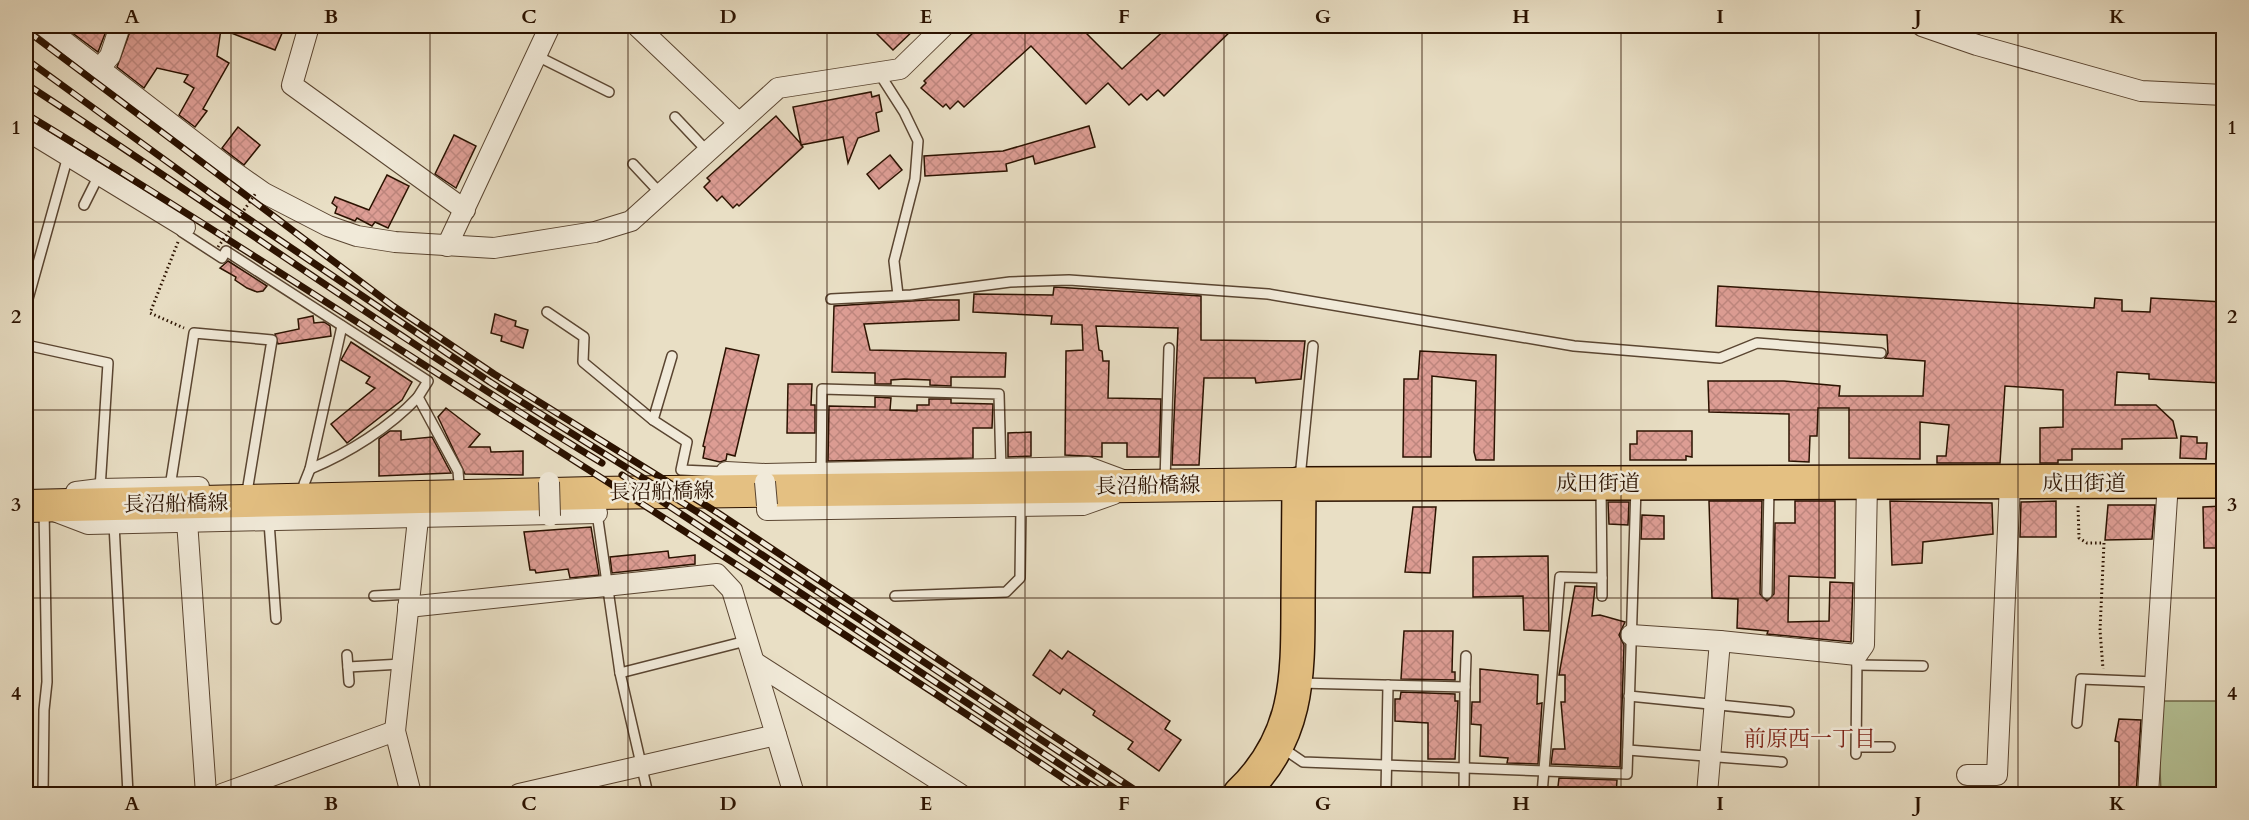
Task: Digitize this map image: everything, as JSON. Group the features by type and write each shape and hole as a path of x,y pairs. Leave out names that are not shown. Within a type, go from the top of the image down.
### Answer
{"highway":[{"name":"成田街道","path":"1299,484 2223,482"},
{"path":"1249,791 1279,746 1290,716 1296,683 1299,484"}],"main road":[{"name":"長沼船橋線","path":"34,506 594,493 1299,484"}],"street":[{"path":"44,26 226,167 264,193 328,226 357,236 447,246 494,248 595,232 631,221 778,88 900,69 944,26"},
{"path":"99,69 110,56 120,26"},
{"path":"309,26 292,85 465,210"},
{"path":"447,246 550,26"},
{"path":"637,26 739,123"},
{"path":"1922,26 1977,45 2142,91 2223,95"},
{"path":"26,130 183,230"},
{"path":"726,472 765,478 821,473 1088,467 1152,486"},
{"path":"34,506 79,491 249,486 307,477 459,483 549,482 550,516"},
{"path":"765,478 767,510 1083,505 1152,486"},
{"path":"2148,795 2168,482"},
{"path":"1631,635 1720,641 1857,660 1864,645 1867,483"},
{"path":"1967,775 1997,775 2010,483"},
{"path":"34,506 88,524 417,519 597,513"},
{"path":"411,795 396,731 417,519"},
{"path":"188,521 206,795"},
{"path":"409,601 606,586 717,574 732,590 794,795"},
{"path":"1707,795 1720,641"},
{"path":"754,662 960,795"},
{"path":"222,795 243,791 396,731"},
{"path":"519,795 776,735"}],"lane":[{"path":"537,56 609,92"},
{"path":"879,73 904,112 918,141 915,179 894,261 898,295"},
{"path":"675,117 708,152"},
{"path":"26,306 68,156"},
{"path":"633,164 661,194"},
{"path":"84,205 99,175"},
{"path":"183,230 222,258 226,251 428,381 404,413 307,477"},
{"path":"831,299 898,295 1010,282 1069,280 1268,294 1574,346 1720,358 1757,343 1881,353"},
{"path":"547,312 584,337 583,362 653,420 687,442 681,470 726,472"},
{"path":"307,477 342,326"},
{"path":"170,487 194,333 272,340 249,486"},
{"path":"26,345 108,363 100,489"},
{"path":"1299,484 1313,346"},
{"path":"1152,486 1168,348"},
{"path":"653,420 672,356"},
{"path":"821,473 822,389 999,394 1001,468"},
{"path":"418,397 458,471 459,483"},
{"path":"1767,594 1769,482"},
{"path":"1601,483 1602,596"},
{"path":"1279,746 1303,762 1627,774 1636,483"},
{"path":"34,506 47,682 44,710 44,795"},
{"path":"896,596 1006,592 1020,578 1021,507"},
{"path":"597,513 620,673 648,795"},
{"path":"269,522 276,619"},
{"path":"114,524 128,795"},
{"path":"1542,795 1542,771 1560,577 1602,578"},
{"path":"374,596 409,601"},
{"path":"620,673 746,641"},
{"path":"347,655 349,682"},
{"path":"1464,795 1466,656"},
{"path":"1890,747 1856,751 1857,660 1923,666"},
{"path":"348,667 403,664"},
{"path":"2077,723 2081,679 2155,682"},
{"path":"1296,683 1465,687"},
{"path":"1386,795 1388,685"},
{"path":"1629,696 1789,712"},
{"path":"1628,750 1782,762"}],"path":[{"path":"218,247 256,193"},
{"path":"183,230 150,313 194,333"},
{"path":"2078,496 2079,538 2088,543 2104,543 2100,630 2104,680"}],"green space":[{"path":"2157,701 2223,701 2223,794 2161,793"}],"building":[{"path":"63,26 108,26 98,52"},
{"path":"132,26 285,26 275,50 221,29 217,56 229,63 203,109 207,111 195,127 179,115 194,88 184,82 188,75 157,68 144,88 117,67"},
{"path":"869,26 918,26 893,50"},
{"path":"980,26 1079,26 1122,69 1169,26 1236,26 1164,96 1158,90 1147,100 1141,94 1129,105 1108,83 1086,104 1031,46 964,107 958,101 950,109 946,104 943,107 921,88 926,83 924,81"},
{"path":"871,92 872,97 879,95 882,111 876,113 879,131 858,138 848,163 843,137 801,145 803,147 739,206 737,204 733,208 722,196 717,201 704,187 710,181 707,178 776,116 801,144 793,107"},
{"path":"1089,126 1095,147 1035,164 1033,156 1006,164 1007,171 925,176 924,156 1003,151"},
{"path":"238,127 260,145 244,165 222,148"},
{"path":"454,135 476,146 456,188 435,174"},
{"path":"890,155 902,170 879,189 867,174"},
{"path":"387,175 409,186 388,228 375,222 372,226 357,218 355,221 335,213 337,207 332,203 335,197 369,210"},
{"path":"228,261 267,286 263,291 257,292 247,288 235,280 236,277 220,268"},
{"path":"1718,286 2094,308 2095,298 2122,300 2122,311 2150,312 2151,298 2223,302 2221,383 2149,379 2149,374 2117,372 2115,405 2156,405 2173,421 2177,438 2122,439 2122,449 2072,449 2072,460 2058,460 2058,463 2040,463 2040,428 2063,427 2063,390 2005,386 2000,463 1937,463 1937,456 1946,456 1949,425 1920,422 1920,459 1849,458 1849,408 1818,408 1817,436 1810,436 1809,462 1789,461 1789,414 1709,412 1708,381 1784,381 1840,386 1839,396 1923,396 1925,361 1885,358 1888,353 1887,335 1716,326"},
{"path":"1054,287 1201,296 1201,340 1305,341 1301,379 1256,383 1255,378 1204,378 1199,465 1172,465 1178,328 1096,326 1103,361 1109,361 1108,398 1161,399 1159,457 1127,457 1127,443 1102,443 1102,457 1065,455 1066,351 1083,350 1082,325 1051,324 1052,316 973,312 974,294 1053,295"},
{"path":"959,300 959,320 864,324 870,350 1006,353 1005,377 951,377 951,386 930,385 930,380 904,379 891,380 891,384 875,384 875,373 832,372 834,306"},
{"path":"495,314 516,321 515,326 528,330 523,348 501,341 502,336 491,333"},
{"path":"313,316 314,323 324,322 330,326 331,336 278,344 275,334 299,329 298,319"},
{"path":"351,342 412,382 402,400 347,443 331,424 375,388 366,383 370,377 341,360"},
{"path":"726,348 759,355 735,456 727,454 726,460 720,462 703,458 705,447 703,446"},
{"path":"1420,351 1496,355 1494,460 1476,460 1474,452 1476,381 1432,376 1431,457 1403,457 1404,379 1418,379"},
{"path":"788,384 812,384 811,405 815,405 815,433 787,433"},
{"path":"875,397 891,398 890,410 917,411 917,405 929,405 929,399 951,399 951,403 993,404 992,428 973,428 973,458 828,461 829,406 875,407"},
{"path":"446,408 480,434 469,447 490,447 491,452 523,451 523,475 465,474 438,417"},
{"path":"390,431 401,431 401,440 432,437 451,473 379,476 379,439"},
{"path":"1637,431 1692,431 1692,457 1686,456 1686,460 1630,460 1630,444 1637,444"},
{"path":"1031,432 1031,456 1008,457 1008,433"},
{"path":"2181,436 2197,437 2197,443 2207,443 2206,459 2180,458"},
{"path":"1709,501 1762,501 1760,594 1767,601 1774,594 1775,523 1795,523 1795,501 1835,501 1835,578 1789,576 1788,622 1829,621 1830,582 1853,583 1851,642 1767,634 1768,631 1737,628 1738,599 1712,598"},
{"path":"1890,501 1992,503 1993,534 1923,542 1922,563 1892,565"},
{"path":"2056,501 2056,537 2020,537 2021,502"},
{"path":"1608,502 1629,502 1628,525 1609,524"},
{"path":"2108,505 2155,505 2152,539 2105,540"},
{"path":"2223,506 2223,548 2204,548 2203,507"},
{"path":"1413,507 1436,507 1430,573 1405,572"},
{"path":"1642,515 1664,516 1664,539 1641,539"},
{"path":"591,527 599,575 570,578 568,569 536,573 535,570 530,570 524,532"},
{"path":"668,551 669,558 695,555 695,564 612,573 610,557"},
{"path":"1548,556 1549,631 1524,630 1523,596 1473,597 1473,557"},
{"path":"1575,586 1595,587 1592,616 1600,615 1625,622 1619,635 1624,645 1620,767 1551,764 1553,749 1565,749 1561,702 1565,702 1565,675 1559,675"},
{"path":"1404,631 1453,631 1452,672 1455,672 1455,680 1401,679"},
{"path":"1050,650 1062,659 1068,651 1170,721 1165,729 1181,740 1159,771 1128,749 1133,742 1093,715 1095,711 1063,689 1060,694 1033,675"},
{"path":"1480,669 1538,675 1537,704 1542,703 1538,764 1507,763 1508,758 1480,756 1481,725 1471,724 1472,702 1480,702"},
{"path":"1401,692 1455,694 1455,701 1458,701 1455,759 1428,759 1428,723 1395,721 1395,699 1400,699"},
{"path":"2119,719 2141,720 2136,795 2119,795 2119,742 2115,741"},
{"path":"1559,778 1617,780 1616,795 1557,795"}],"railway":[{"path":"26,30 393,306 494,374 718,513 1141,794"},
{"path":"26,59 213,195 490,382 699,513 1123,794"},
{"path":"26,84 384,324 602,463"},
{"path":"26,114 191,216 700,541 1087,794"},
{"path":"622,475 1105,794"}],"district":[{"name":"前原西一丁目","path":"1810,739"}]}
